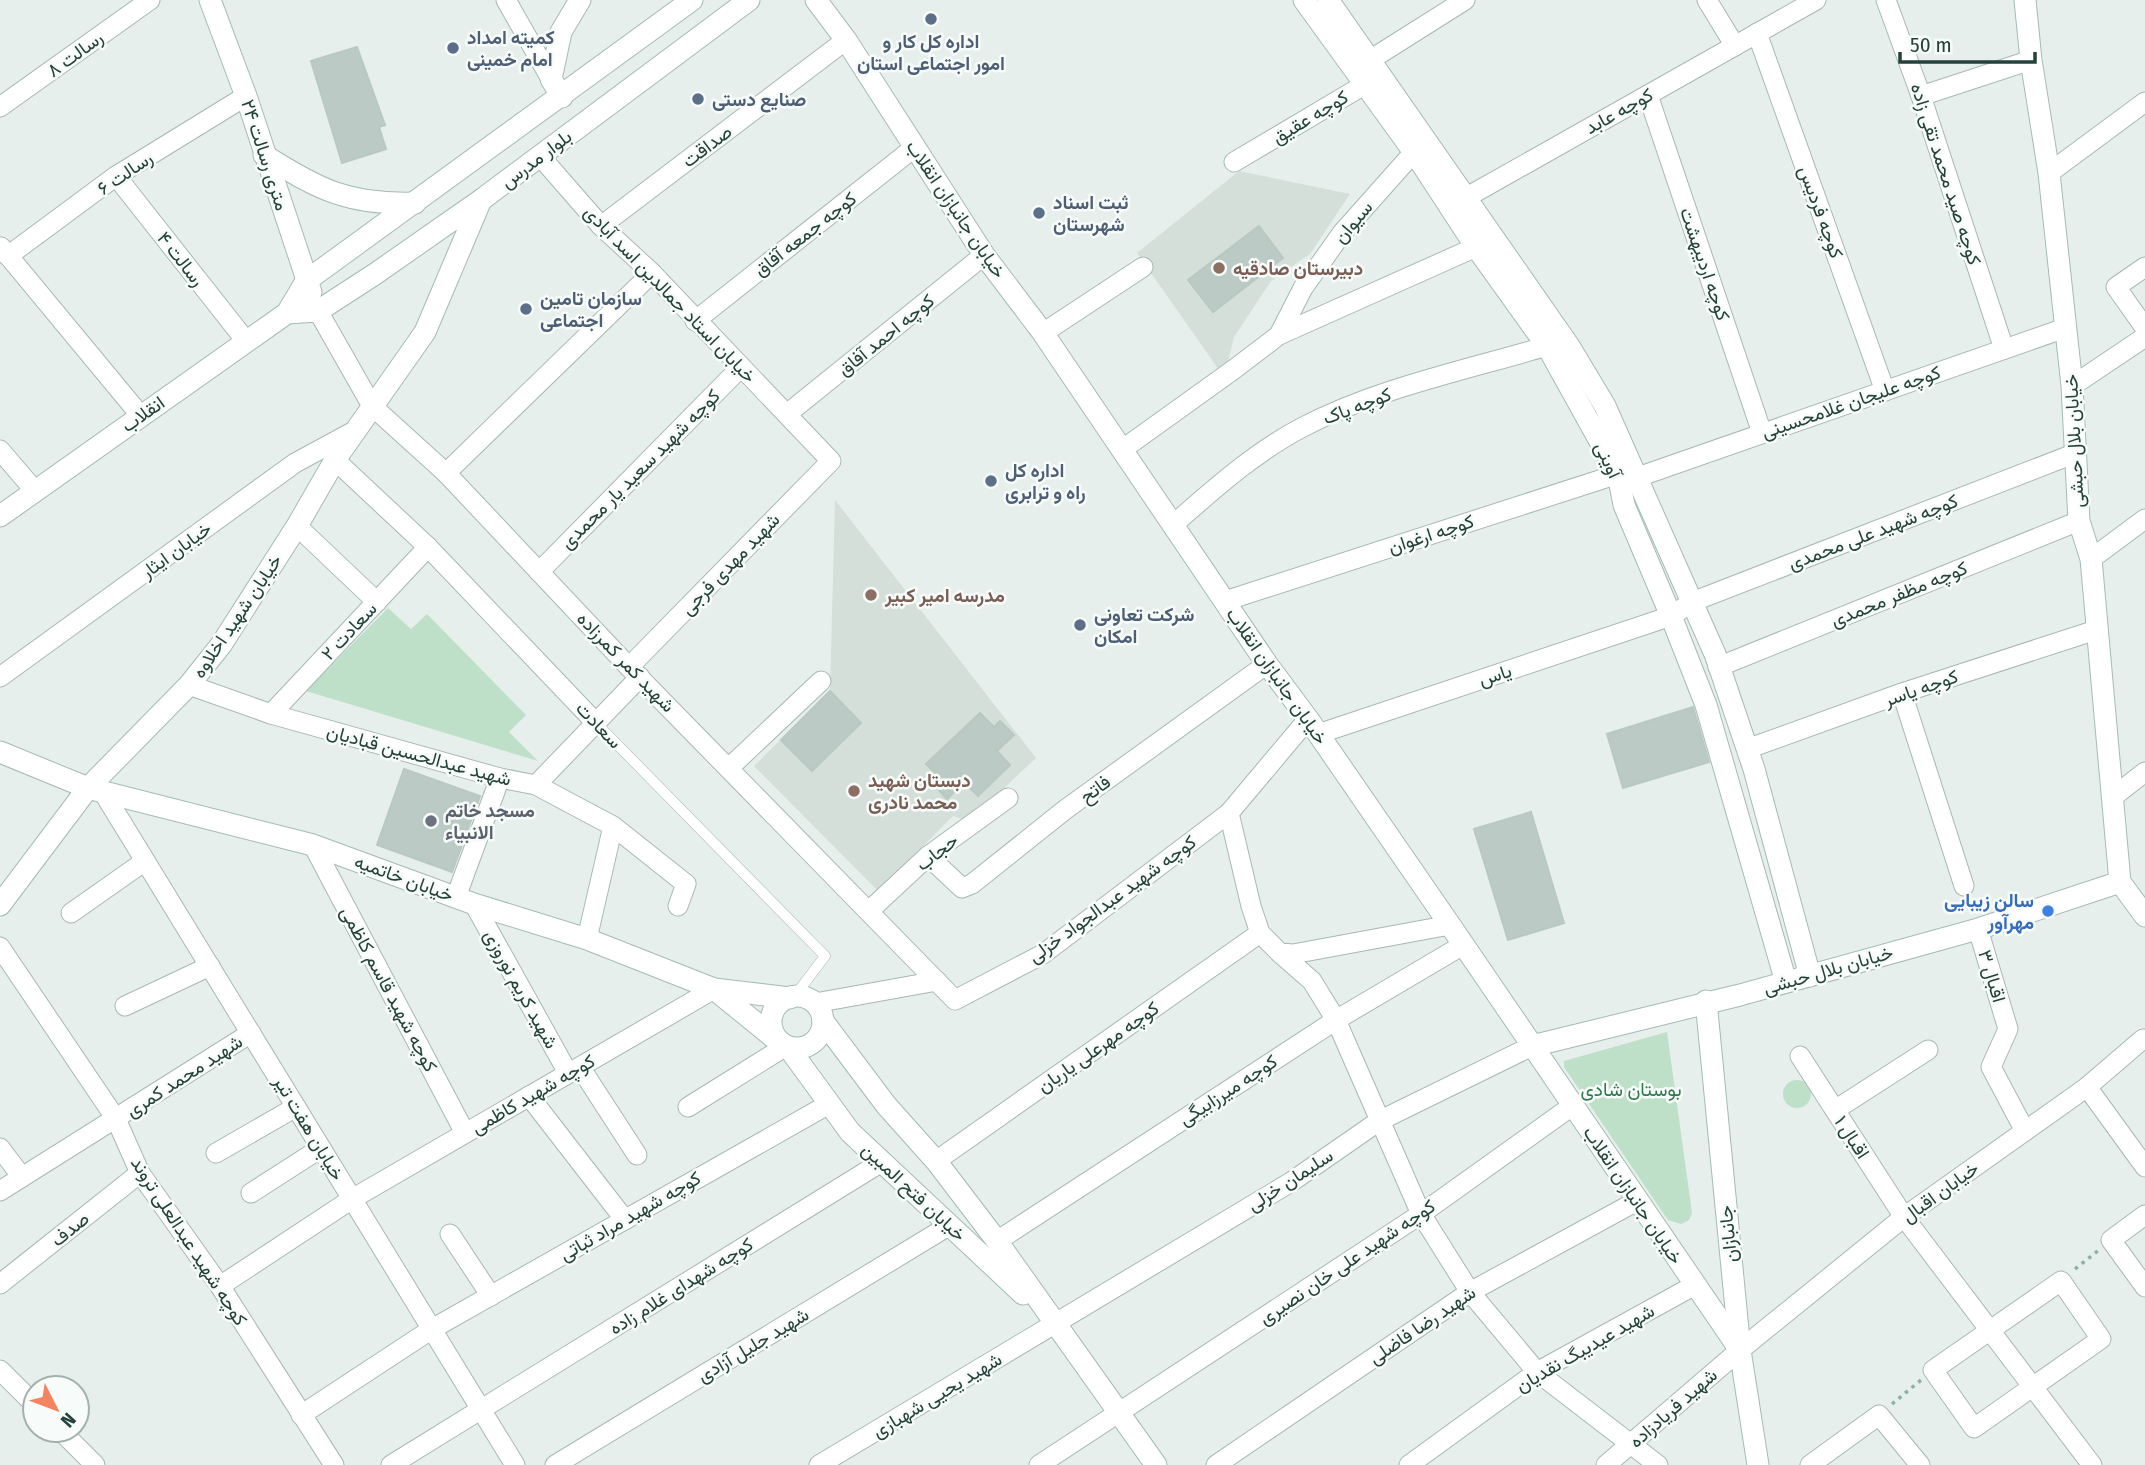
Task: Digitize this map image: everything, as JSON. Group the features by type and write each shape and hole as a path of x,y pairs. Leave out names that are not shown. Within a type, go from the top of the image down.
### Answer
{"street":[{"name":"رسالت ۸","path":"0,107 150,0"},
{"name":"۲۴ متری رسالت","path":"210,0 246,96 318,311"},
{"path":"506,0 557,88"},
{"path":"557,88 561,32 580,0"},
{"name":"بلوار مدرس","path":"306,281 415,203 557,88 635,42 692,0"},
{"name":"بلوار مدرس","path":"318,311 481,201 748,0"},
{"name":"خیابان جانبازان انقلاب","path":"816,0 845,40 984,255 1043,333 1266,664 1313,727 1450,925 1740,1350"},
{"name":"آوینی","path":"1304,0 1414,152 1476,247 1547,346 1628,475 1692,603 1718,667 1747,749 1810,976"},
{"name":"آوینی","path":"1328,0 1569,345 1605,406 1628,475 1624,505 1706,705 1786,982"},
{"path":"1370,60 1465,0"},
{"path":"1706,0 1735,46"},
{"name":"کوچه عابد","path":"1467,197 1816,0"},
{"name":"کوچه صید محمد تقی زاده","path":"1886,0 1921,96 2004,349"},
{"name":"خیابان بلال حبشی","path":"1532,1046 1810,976 1978,929 2120,882 2091,559 2079,521 2072,386 2049,173 2031,60 2025,0"},
{"name":"کوچه فردیس","path":"1757,33 1885,391"},
{"name":"صداقت","path":"601,226 845,40"},
{"path":"635,42 654,71"},
{"name":"کوچه عقیق","path":"1234,162 1364,85 1370,60"},
{"path":"1921,96 2031,60"},
{"name":"کوچه اردیبهشت","path":"1648,95 1762,433"},
{"name":"رسالت ۶","path":"4,251 116,176 246,96"},
{"path":"2049,173 2145,102"},
{"name":"کوچه جمعه آفاق","path":"695,321 915,148"},
{"name":"سیوان","path":"1279,335 1303,288 1342,233 1414,152"},
{"path":"264,155 305,181 337,194 381,204 415,203"},
{"name":"خیابان استاد جمالدین اسد آبادی","path":"540,156 601,226 652,273 831,461"},
{"name":"رسالت ۴","path":"116,176 246,341"},
{"path":"1123,449 1279,335 1476,247 1467,197"},
{"name":"خیابان شهید اخلاوه","path":"0,905 221,645 297,526 335,460 425,332 481,201"},
{"path":"4,251 141,416"},
{"name":"کوچه احمد آفاق","path":"787,414 984,255"},
{"path":"1043,333 1143,267"},
{"path":"2145,267 2116,287 2145,328"},
{"path":"446,473 652,273"},
{"name":"انقلاب","path":"0,516 287,313 306,281"},
{"path":"287,313 318,311"},
{"name":"شهید کمر کمرزاده","path":"318,311 372,406 446,473 635,672 955,1000"},
{"name":"کوچه علیجان غلامحسینی","path":"1628,475 1762,433 2065,328"},
{"path":"2072,386 2145,337"},
{"name":"کوچه پاک","path":"1174,524 1232,473 1302,428 1377,396 1547,346 1569,345"},
{"name":"کوچه شهید سعید یار محمدی","path":"539,572 741,367"},
{"name":"خیابان ایثار","path":"0,677 295,463 356,430"},
{"path":"0,450 35,491"},
{"name":"کوچه شهید علی محمدی","path":"1671,616 1692,603 2076,453"},
{"name":"سعادت","path":"335,460 428,547 596,723"},
{"name":"شهید مهدی فرجی","path":"536,785 596,723 635,672 831,461"},
{"name":"کوچه ارغوان","path":"1225,601 1628,475"},
{"path":"2091,559 2145,519"},
{"name":"کوچه مظفر محمدی","path":"1718,667 2079,521"},
{"path":"297,526 377,602"},
{"name":"سعادت ۲","path":"271,715 428,547"},
{"name":"یاس","path":"1313,727 1671,616"},
{"name":"کوچه یاسر","path":"1747,749 1902,693 2096,630"},
{"name":"فاتح","path":"928,856 962,888 972,884 1066,809 1266,664"},
{"path":"730,767 821,681"},
{"name":"شهید عبدالحسین قبادیان","path":"189,685 271,715 499,778 536,785 613,826 686,884 678,906"},
{"path":"1902,693 1964,886"},
{"name":"کوچه شهید عبدالجواد خزلی","path":"955,1000 1043,954 1229,813 1313,727"},
{"path":"0,751 95,790"},
{"path":"2114,796 2145,772"},
{"path":"465,900 499,778"},
{"name":"خیابان خاتمیه","path":"95,790 313,845 465,900 587,939 714,989 806,1005"},
{"name":"خیابان هفت تیر","path":"95,790 145,861 515,1465"},
{"name":"حجاب","path":"870,910 928,856 1008,798"},
{"path":"1229,813 1260,933 1312,981 1336,1020 1421,1214 1470,1292 1537,1372 1657,1465"},
{"path":"587,939 613,826"},
{"name":"کوچه شهید قاسم کاظمی","path":"313,845 465,1133"},
{"path":"71,913 145,861"},
{"path":"2120,882 2145,916"},
{"name":"شهید کریم نوروزی","path":"465,900 574,1070 636,1155"},
{"path":"1280,953 1293,954 1450,925"},
{"name":"اقبال ۳","path":"1978,929 2008,1029 1991,1067 2025,1132"},
{"name":"کوچه مهرعلی یاریان","path":"936,1161 1260,933"},
{"name":"کوچه میرزابیگی","path":"998,1241 1336,1020 1463,945"},
{"name":"کوچه شهید عبدالعلی تروند","path":"0,947 117,1119 140,1173 220,1286 334,1465"},
{"path":"125,1006 209,966"},
{"path":"806,1005 822,1031 817,1040 808,1046 798,1049 785,1045 773,1034 771,1024 777,1005 806,1005 937,981"},
{"name":"خیابان خاتمیه","path":"714,989 785,1045"},
{"name":"کوچه شهید کاظمی","path":"220,1286 352,1199 714,989"},
{"name":"جانبازان","path":"1706,1002 1740,1350 1758,1465"},
{"name":"خیابان فتح المبین","path":"806,1005 886,1105 936,1161 998,1241 1156,1465"},
{"name":"شهید محمد کمری","path":"0,1191 251,1033"},
{"name":"خیابان اقبال","path":"1740,1350 1904,1217 2087,1087 2144,1039"},
{"path":"688,1107 785,1045"},
{"name":"خیابان فتح المبین","path":"785,1045 850,1132 880,1163 1055,1324"},
{"name":"سلیمان خزلی","path":"1055,1324 1291,1182 1379,1121 1532,1046"},
{"path":"1835,1110 1928,1050"},
{"name":"اقبال ۱","path":"1800,1056 1904,1217 2092,1465"},
{"path":"2087,1087 2145,1167"},
{"path":"529,1096 625,1220"},
{"name":"کوچه شهید مراد ثباتی","path":"302,1415 432,1329 829,1104"},
{"name":"کوچه شهید علی خان نصیری","path":"1039,1465 1421,1214 1572,1105"},
{"path":"216,1153 296,1107"},
{"path":"0,1148 22,1177"},
{"path":"251,1193 321,1148"},
{"name":"کوچه شهدای غلام زاده","path":"395,1464 880,1163"},
{"name":"صدف","path":"0,1284 140,1173"},
{"name":"شهید رضا فاضلی","path":"1216,1465 1470,1292 1637,1200"},
{"path":"2145,1216 2111,1240 2145,1287"},
{"name":"شهید جلیل آزادی","path":"555,1465 950,1225"},
{"path":"450,1234 491,1296"},
{"path":"2061,1281 2101,1339 1974,1428 1933,1370 2061,1281"},
{"name":"شهید عیدیبگ نقدیان","path":"1409,1465 1537,1372 1695,1285"},
{"name":"شهید یحیی شهبازی","path":"819,1465 1055,1324"},
{"name":"شهید فریادزاده","path":"1606,1465 1740,1350"},
{"path":"1,1372 21,1391"},
{"path":"1810,1465 1879,1415 1920,1465"},
{"path":"1137,1440 1139,1465"},
{"path":"74,1444 95,1465"}],"lane":[{"name":"سعادت","path":"596,723 825,956 806,1005"}],"path":[{"path":"2061,1281 2111,1240"},
{"path":"1879,1415 1933,1370"}],"shaded area":[{"name":"دبیرستان صادقیه","path":"1239,171 1350,194 1310,254 1271,281 1234,337 1228,362 1219,370 1137,253"},
{"name":"مدرسه امیر کبیر","path":"835,500 1036,758 969,821 953,816 878,891 754,766 830,691"}],"green space":[{"path":"388,608 411,629 427,614 526,715 509,732 538,761 306,691"},
{"name":"بوستان شادی","path":"1667,1032 1692,1213 1689,1220 1681,1224 1668,1220 1564,1067 1564,1061"},
{"path":"1797,1080 1807,1084 1811,1094 1807,1104 1797,1108 1787,1104 1783,1094 1787,1084"}],"building":[{"path":"357,47 385,125 379,127 386,149 342,163 311,61"},
{"path":"1259,226 1283,258 1213,312 1188,280"},
{"path":"830,691 861,723 812,771 781,740"},
{"path":"1693,707 1709,762 1623,788 1607,734"},
{"path":"980,713 994,727 1000,721 1014,735 997,751 1010,765 978,796 964,782 947,799 934,785 940,778 926,764"},
{"name":"مسجد خاتم الانبیاء","path":"404,769 480,796 452,872 377,845"},
{"path":"1531,812 1564,923 1508,940 1474,829"}],"place":[{"name":"اداره کل کار و امور اجتماعی استان","path":"931,19"},
{"name":"کمیته امداد امام خمینی","path":"453,48"},
{"name":"صنایع دستی","path":"698,99"},
{"name":"ثبت اسناد شهرستان","path":"1039,213"},
{"name":"دبیرستان صادقیه","path":"1219,268"},
{"name":"سازمان تامین اجتماعی","path":"526,309"},
{"name":"اداره کل راه و ترابری","path":"991,481"},
{"name":"مدرسه امیر کبیر","path":"871,595"},
{"name":"شرکت تعاونی امکان","path":"1080,625"},
{"name":"دبستان شهید محمد نادری","path":"854,791"},
{"name":"مسجد خاتم الانبیاء","path":"431,821"},
{"name":"سالن زیبایی مهرآور","path":"2048,911"}]}
